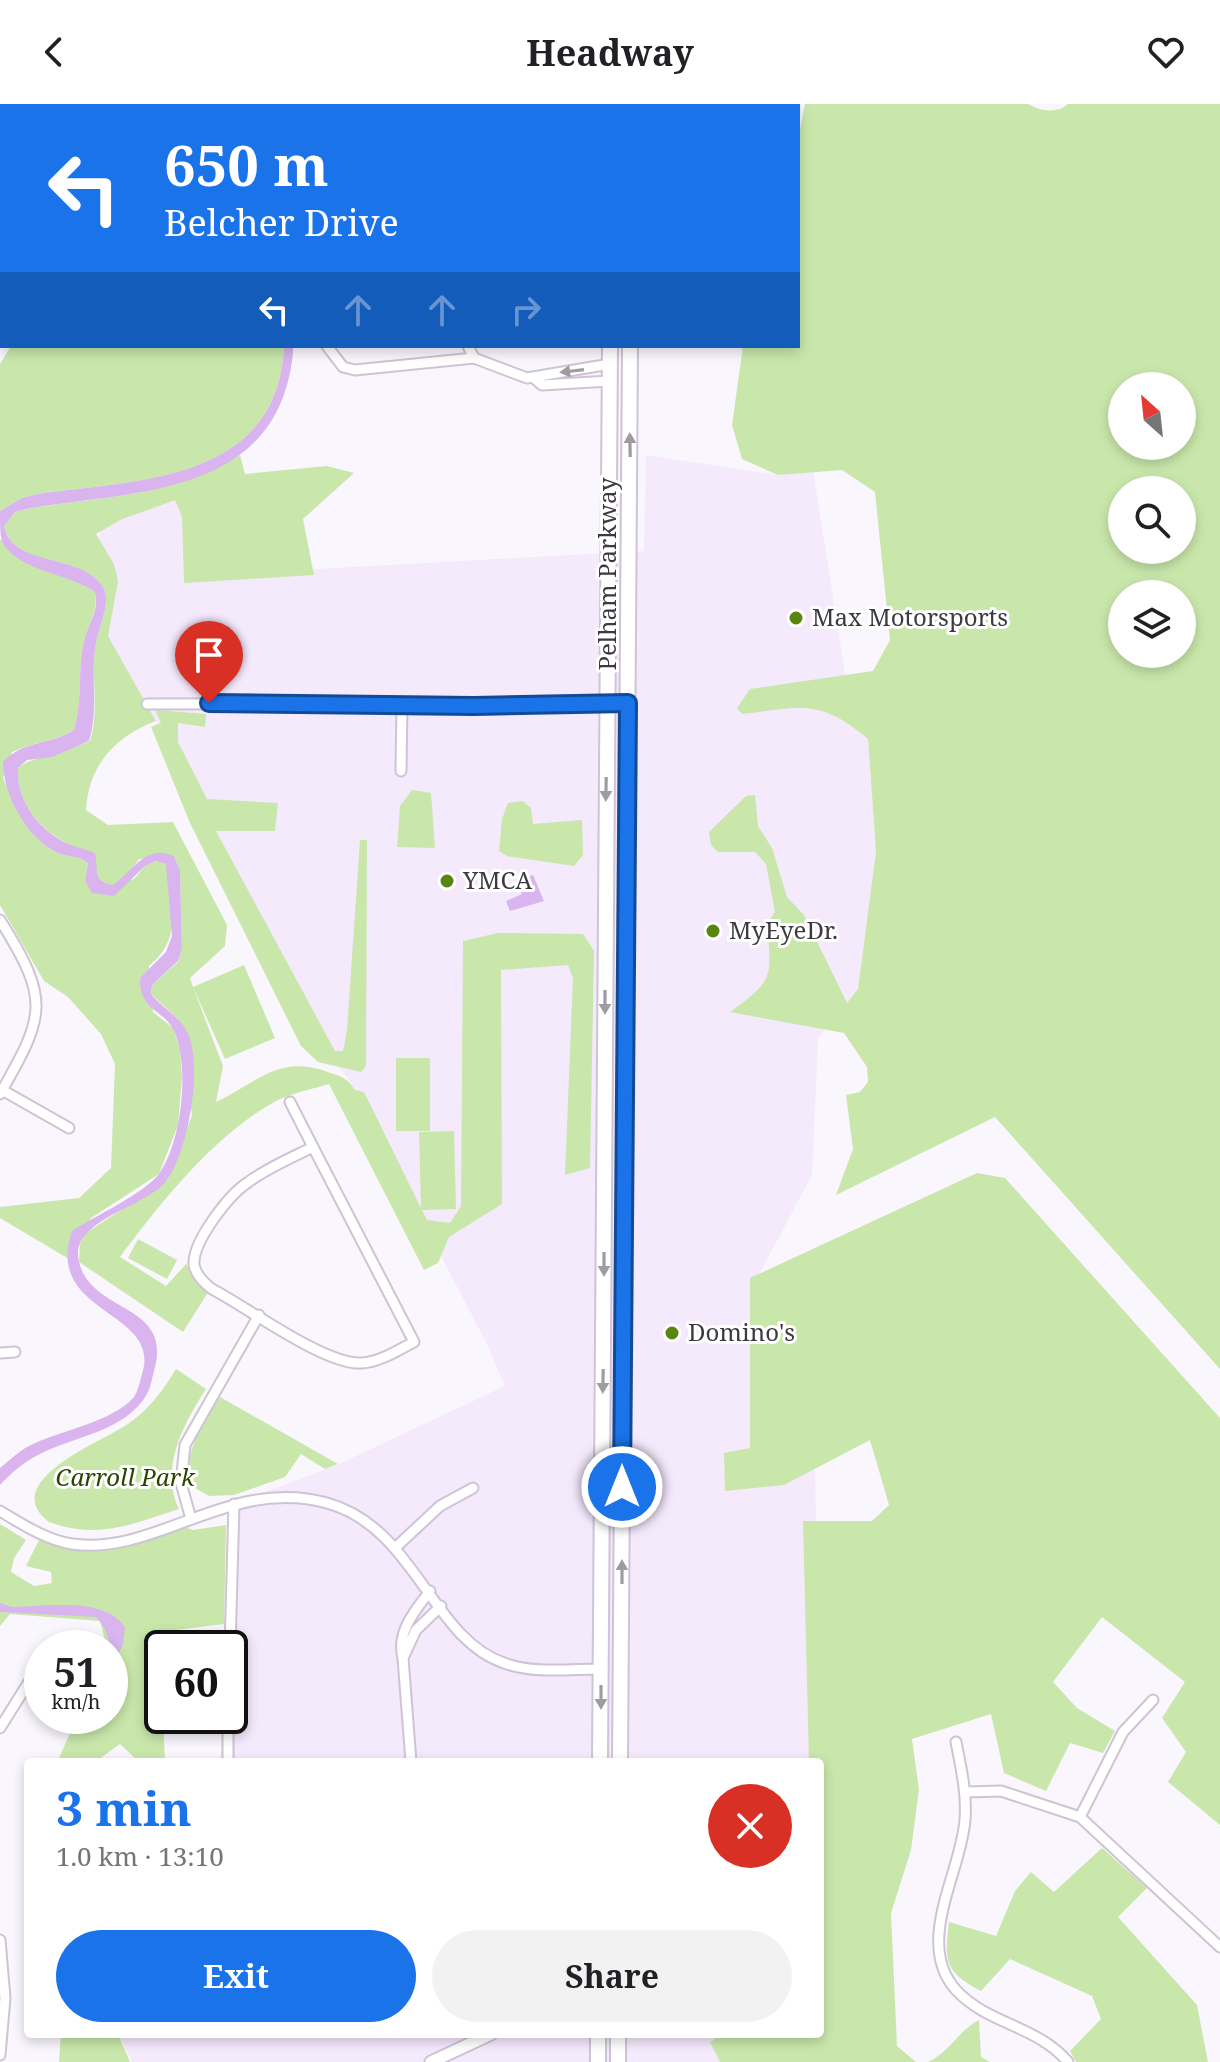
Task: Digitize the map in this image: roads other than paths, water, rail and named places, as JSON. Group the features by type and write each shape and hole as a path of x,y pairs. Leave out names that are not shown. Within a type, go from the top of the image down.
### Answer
{"main road":[{"name":"Pelham Parkway","path":"600,1758 610,348"},
{"name":"Pelham Parkway","path":"620,1758 630,348"},
{"path":"610,364 629,363"},
{"path":"608,578 629,579"},
{"path":"608,637 629,638"},
{"path":"607,748 628,749"},
{"path":"606,924 627,917"},
{"path":"605,1183 625,1183"},
{"path":"604,1303 624,1303"},
{"path":"603,1413 623,1413"},
{"path":"601,1618 621,1617"},
{"path":"601,1669 621,1668"},
{"path":"598,2038 598,2062"},
{"path":"618,2038 618,2062"}],"street":[{"path":"329,348 343,367 355,370 474,358 534,378 542,385 610,381"},
{"path":"469,348 474,358"},
{"path":"534,378 610,364"},
{"path":"147,704 572,706 628,703"},
{"path":"401,771 402,704"},
{"path":"0,920 32,976 37,1007 30,1041 1,1092 69,1128"},
{"path":"290,1102 414,1342 375,1360 348,1362 314,1348 205,1284 194,1265 196,1254 216,1215 237,1191 313,1147"},
{"path":"191,1519 181,1483 185,1445 259,1315"},
{"path":"0,1353 15,1352"},
{"path":"395,1548 440,1506 473,1488"},
{"path":"0,1511 56,1540 82,1545 121,1540 234,1504 272,1497 325,1503 358,1517 395,1548 476,1648 507,1665 601,1669"},
{"path":"230,1630 234,1504"},
{"path":"411,1758 401,1643 405,1630 430,1591"},
{"path":"403,1658 416,1630 441,1606"},
{"path":"0,1728 24,1690"},
{"path":"1080,1817 1123,1732 1153,1700"},
{"path":"228,1734 228,1758"},
{"path":"956,1742 966,1792 963,1838 941,1924 941,1963 953,1986 966,1999 1043,2040 1068,2062"},
{"path":"966,1792 1001,1791 1080,1817 1178,1904 1220,1947"},
{"path":"0,1940 5,1998 0,2055"},
{"path":"431,2062 482,2038"}],"place":[{"name":"Max Motorsports","path":"796,618"},
{"name":"YMCA","path":"447,881"},
{"name":"MyEyeDr.","path":"713,931"},
{"name":"Domino's","path":"672,1333"}],"park label":[{"name":"Carroll Park","path":"125,1478"}]}
